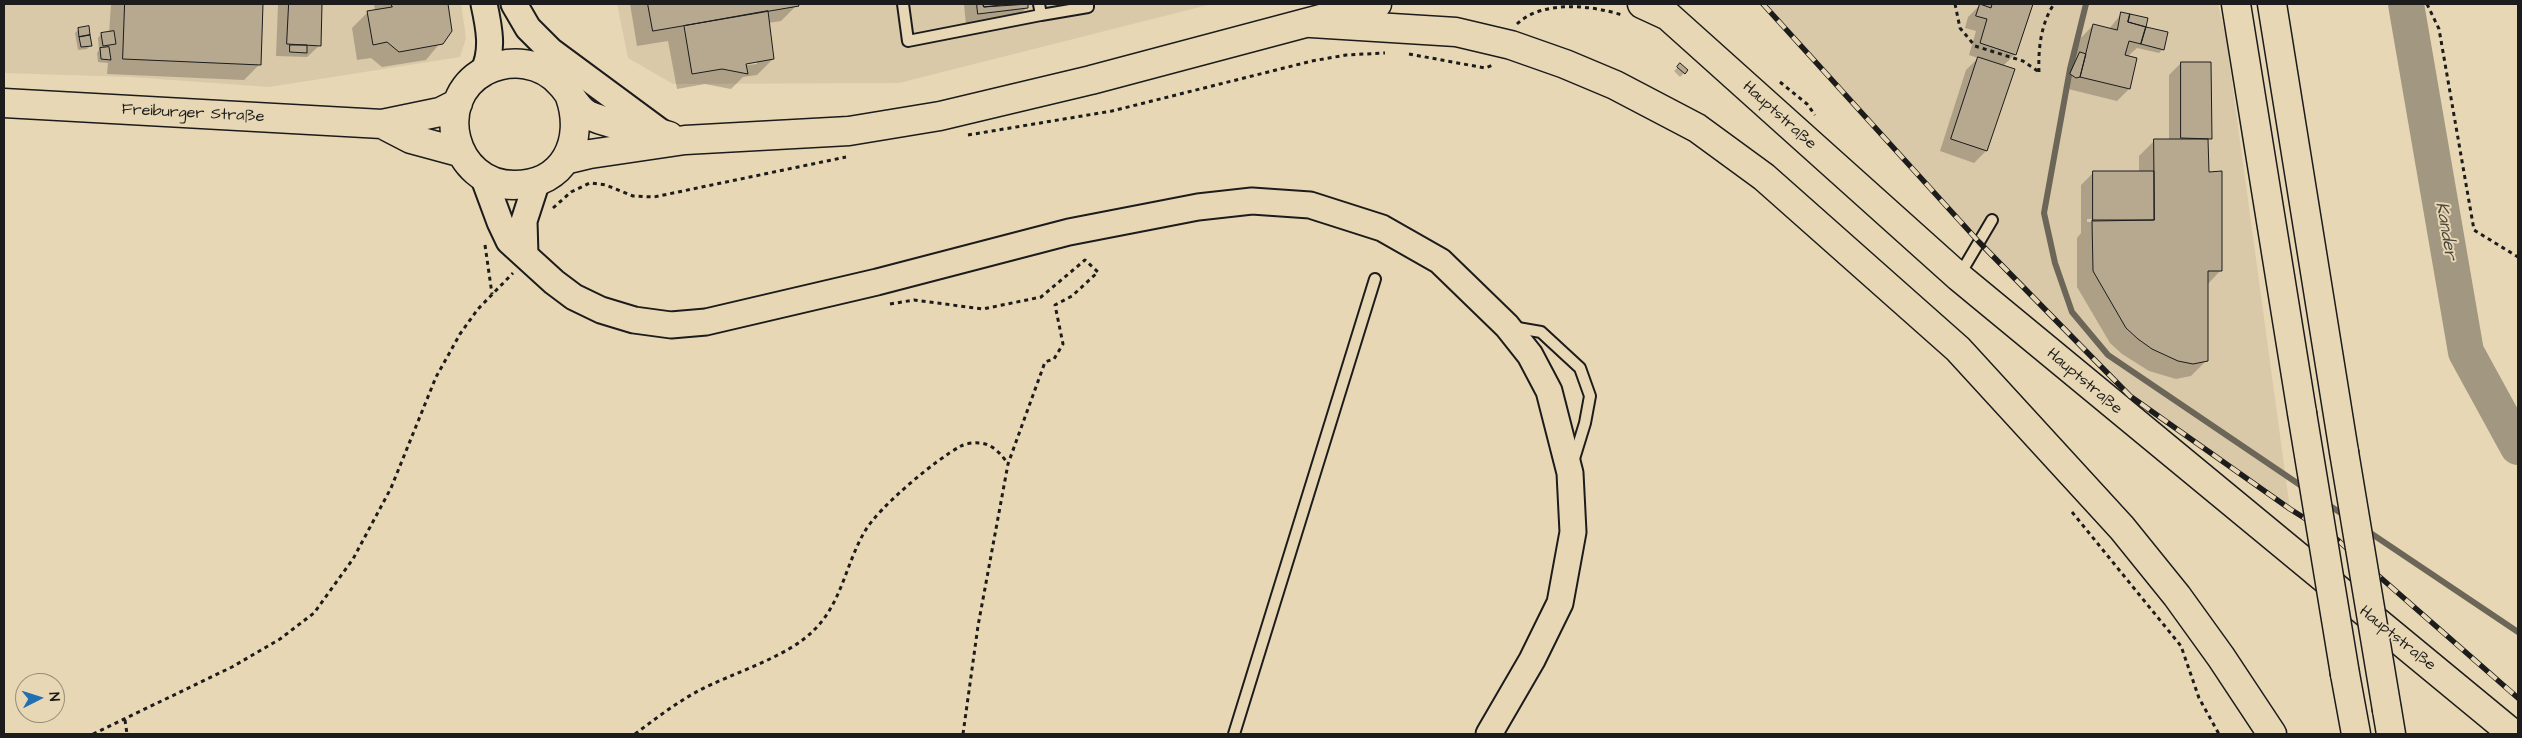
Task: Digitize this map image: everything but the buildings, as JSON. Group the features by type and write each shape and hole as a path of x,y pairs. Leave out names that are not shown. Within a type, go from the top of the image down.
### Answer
{"main road":[{"path":"566,160 675,137 849,131 940,116 1081,83 1377,4"},
{"path":"2236,4 2356,734"},
{"path":"2272,4 2389,722"},
{"name":"Hauptstraße","path":"1635,10 1664,10 1959,277 2512,734"},
{"path":"1311,23 1456,32 1529,51 1565,64 1640,98 1697,128 1756,172 1958,349 2122,528 2177,596 2226,664 2272,734"},
{"path":"514,63 542,69 562,84 570,97 576,113 576,127 572,148 566,160 553,173 537,181 522,185 506,185 483,176 459,152 454,127 458,103 468,86 482,72 494,67 514,63"},
{"path":"570,97 586,114 624,128 675,137"},
{"name":"Freiburger Straße","path":"4,103 382,124 440,112 458,103"},
{"name":"Freiburger Straße","path":"382,124 411,138 459,152"}],"street":[{"path":"482,72 489,60 489,30 484,4"},
{"path":"514,4 517,31 525,52 542,69"},
{"path":"514,4 528,28 551,51 675,137"},
{"path":"483,176 509,241 561,287 601,310 634,320 671,325 706,322 867,284 1069,232 1198,208 1261,202 1310,205 1382,228 1440,261 1507,326 1530,356 1549,391 1570,472 1573,532 1560,603 1532,660 1489,734"},
{"path":"527,257 524,221 537,181"}],"lane":[{"path":"903,4 908,41 1088,7 1088,4"},
{"path":"1039,4 1041,15"},
{"path":"1959,277 1992,220"},
{"path":"1234,734 1375,279"},
{"path":"1507,326 1541,332 1580,368 1590,396 1585,424 1570,472"}],"path":[{"path":"1955,4 1960,28 1975,46 2022,61 2039,72 2038,57 2044,24 2054,4"},
{"path":"2427,4 2439,29 2474,230 2518,257"},
{"path":"1514,27 1527,15 1559,7 1592,6 1635,10"},
{"path":"959,137 1112,110 1312,61 1346,55 1392,54"},
{"path":"1401,54 1485,68 1497,62"},
{"path":"548,213 571,192 590,182 606,185 633,196 654,197 853,155"},
{"path":"484,240 492,294"},
{"path":"93,734 232,667 280,639 314,613 353,559 391,488 436,377 460,334 492,294 527,257"},
{"path":"886,304 914,300 983,308 1041,297 1085,260 1098,272 1072,296 1056,305 1062,344 1054,359 1045,362 1008,464 978,626 963,734"},
{"path":"635,734 698,691 792,647 815,630 829,612 844,583 854,552 866,530 906,486 962,445 981,442 1000,452 1008,464"},
{"path":"2070,508 2181,646 2199,698 2219,734"},
{"path":"124,720 127,734"}],"shaded area":[{"path":"4,4 461,4 466,38 460,57 269,87 130,77 4,73"},
{"path":"617,4 1212,4 899,83 673,84 628,58"},
{"path":"1763,4 2218,4 2226,38 2290,509 2130,396 1979,242"}],"waterway":[{"path":"2086,4 2070,69 2044,213 2055,263 2072,312 2108,355 2306,489"},
{"name":"Kander","path":"2406,4 2466,352 2518,447"},
{"path":"2324,502 2347,517"},
{"path":"2366,530 2518,632"}],"railway":[{"path":"1763,4 1979,242 2130,396 2290,509 2333,536 2518,698"}]}
